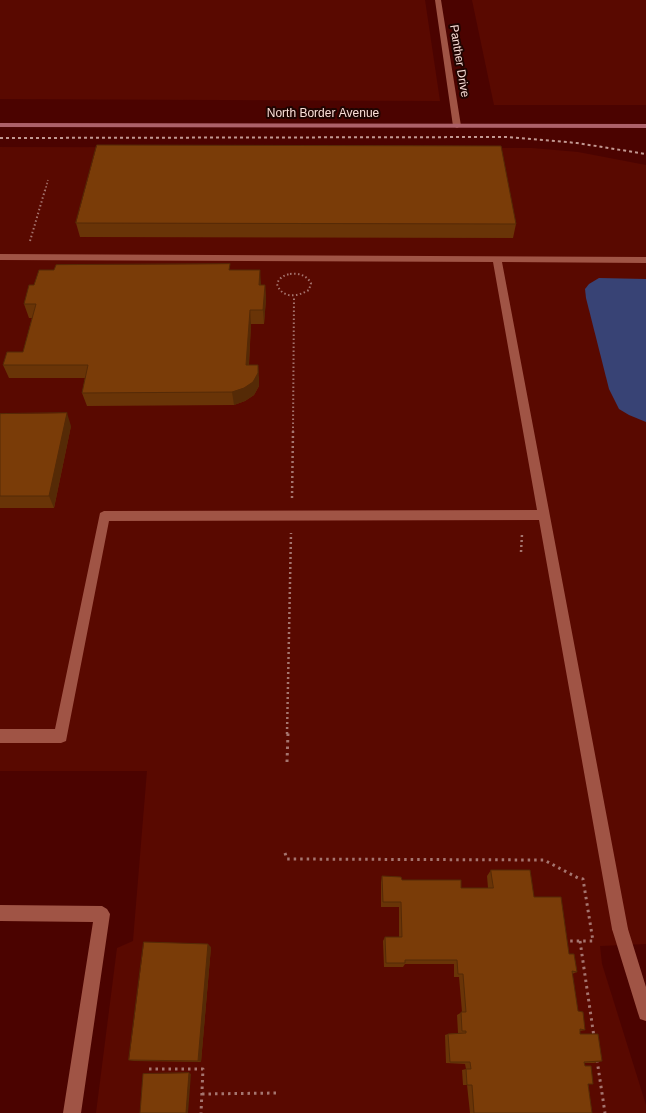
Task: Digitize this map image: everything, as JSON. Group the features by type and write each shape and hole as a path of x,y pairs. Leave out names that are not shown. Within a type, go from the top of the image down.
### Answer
{"street":[{"name":"Panther Drive","path":"438,0 457,126"},
{"name":"North Border Avenue","path":"0,125 646,126"},
{"path":"0,257 646,260"},
{"path":"497,260 620,929 646,1013"},
{"path":"0,736 61,736 104,516 544,515"},
{"path":"0,913 102,914 72,1113"}],"path":[{"path":"28,247 48,180"},
{"path":"300,274 305,276 311,282 309,290 300,295 294,296 284,294 278,288 278,281 285,275 300,274"},
{"path":"292,495 294,296"},
{"path":"287,762 291,528"},
{"path":"285,853 287,859 544,860 578,878 583,879 594,941 560,941"},
{"path":"580,941 595,1042"},
{"path":"597,1058 605,1113"},
{"path":"149,1069 203,1069 201,1113"},
{"path":"202,1094 276,1093"}],"shaded area":[{"path":"0,0 425,0 440,101 0,99"},
{"path":"472,0 646,0 646,105 494,105"},
{"path":"0,147 532,148 578,152 646,165 646,944 600,946 602,964 646,1105 646,1113 96,1113 117,948 133,941 147,771 0,771"}],"water":[{"path":"599,278 646,279 646,422 619,409 609,389 585,289 589,284"}],"building":[{"path":"97,145 501,146 516,224 76,223"},
{"path":"230,264 229,270 260,270 259,285 265,285 263,310 250,310 246,365 258,365 258,373 253,382 244,388 232,392 82,393 88,365 3,365 7,352 23,352 36,304 24,304 29,285 34,285 39,270 54,270 56,265"},
{"path":"67,413 49,496 0,496 0,414"},
{"path":"491,870 530,870 534,897 561,897 569,954 574,954 577,972 572,971 578,1011 583,1012 585,1030 580,1029 580,1034 598,1034 602,1061 584,1062 585,1066 591,1066 593,1084 588,1084 592,1113 474,1113 472,1085 467,1085 466,1069 471,1069 470,1062 450,1062 448,1034 466,1033 466,1031 462,1031 461,1012 466,1012 463,974 458,974 457,960 405,960 405,963 386,963 385,937 402,937 401,902 383,902 382,876 401,877 402,880 461,880 461,888 493,888"},
{"path":"144,942 208,944 198,1061 129,1060"},
{"path":"189,1073 186,1113 140,1113 143,1074"}],"railway":[{"path":"0,138 508,137 577,143 646,154"}]}
